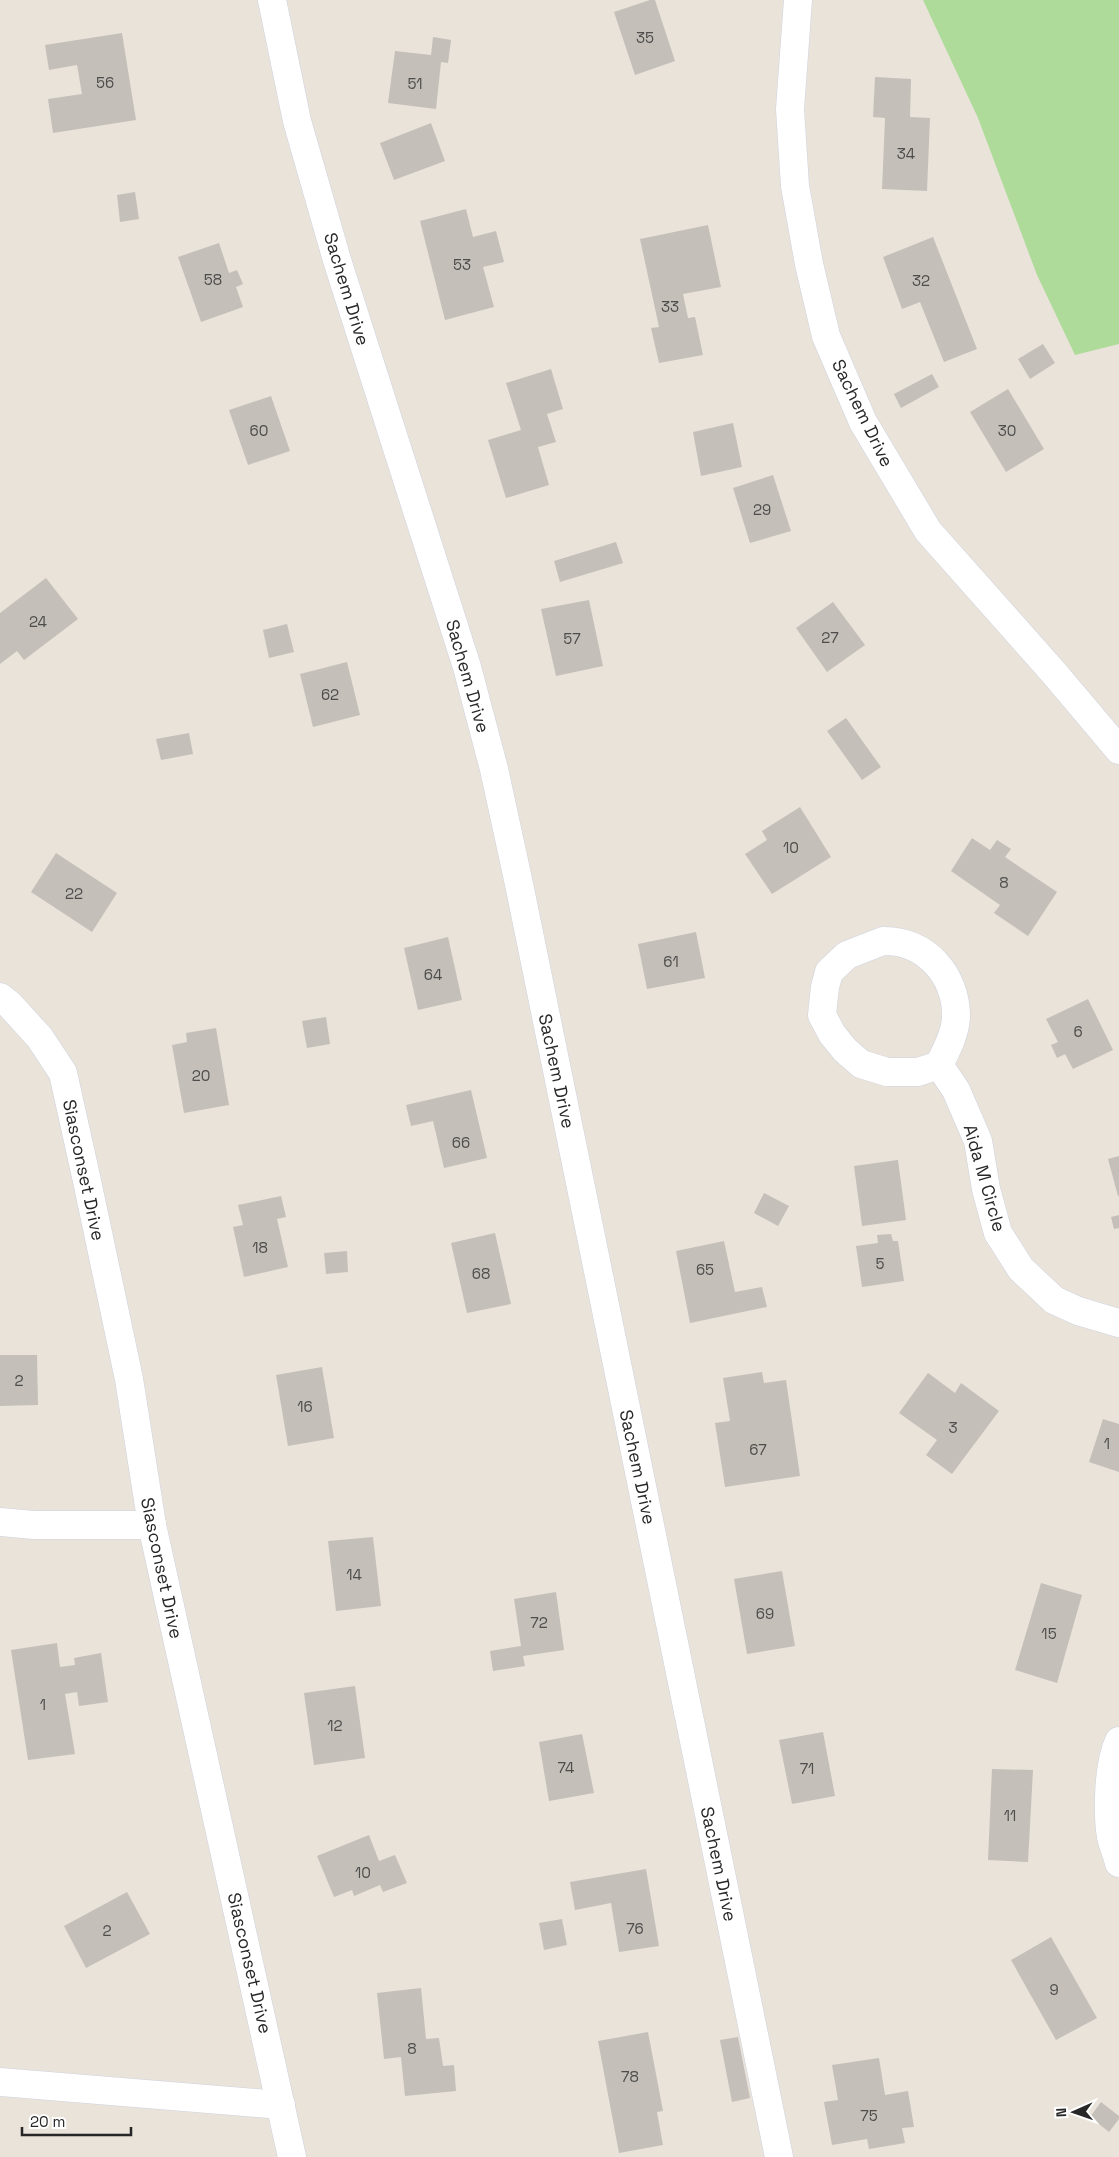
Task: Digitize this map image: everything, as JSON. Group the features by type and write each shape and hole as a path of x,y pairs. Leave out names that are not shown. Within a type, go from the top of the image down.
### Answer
{"street":[{"name":"Sachem Drive","path":"272,0 297,121 337,260 466,667 494,769 779,2157"},
{"name":"Sachem Drive","path":"798,0 790,109 795,186 809,264 826,336 863,422 928,531 1054,673 1119,750"},
{"path":"883,941 918,947 942,969 952,987 956,1018 950,1042 939,1065 918,1072 887,1072 861,1064 837,1040 822,1015 824,987 829,972 847,955 883,941"},
{"name":"Siasconset Drive","path":"0,997 10,1005 40,1038 62,1073 88,1181 129,1379 152,1525 292,2157"},
{"name":"Aida M Circle","path":"939,1065 956,1090 978,1141 986,1189 998,1233 1021,1269 1054,1300 1078,1311 1119,1323"},
{"path":"0,1522 34,1525 152,1525"},
{"path":"1119,1741 1115,1750 1110,1794 1111,1836 1119,1863"},
{"path":"0,2082 281,2105"}],"green space":[{"path":"923,0 1119,0 1119,344 1075,355 1037,275 978,118"}],"building":[{"path":"655,0 675,61 635,75 614,12"},
{"path":"122,33 136,120 53,133 48,99 82,94 77,65 49,70 45,45"},
{"path":"433,37 451,40 448,63 441,62 436,109 388,103 395,51 431,55"},
{"path":"875,77 911,79 910,117 930,118 927,191 882,189 885,118 873,117"},
{"path":"431,123 445,161 394,180 380,143"},
{"path":"135,192 139,219 120,222 117,195"},
{"path":"466,209 473,237 496,231 504,262 483,267 494,307 445,320 420,221"},
{"path":"708,225 721,287 683,294 688,318 695,317 703,355 659,363 651,328 659,327 640,239"},
{"path":"933,237 977,349 944,362 920,302 902,309 883,257"},
{"path":"219,243 229,273 237,270 243,284 236,287 243,307 201,322 178,257"},
{"path":"1043,344 1055,363 1030,379 1018,359"},
{"path":"551,369 563,409 547,414 556,442 538,447 549,485 506,498 488,440 521,430 506,383"},
{"path":"932,374 939,387 901,408 894,394"},
{"path":"1008,389 1044,449 1006,472 970,412"},
{"path":"271,396 290,451 248,465 229,410"},
{"path":"733,423 742,467 701,476 693,432"},
{"path":"773,475 791,531 750,543 733,488"},
{"path":"616,542 623,563 560,582 554,561"},
{"path":"46,578 78,619 24,660 17,651 0,664 0,613"},
{"path":"589,600 603,666 556,676 541,609"},
{"path":"833,602 865,645 827,672 796,628"},
{"path":"287,624 294,652 269,658 263,630"},
{"path":"347,662 360,715 313,727 300,674"},
{"path":"846,718 881,767 862,780 827,731"},
{"path":"189,733 193,754 161,760 156,739"},
{"path":"800,807 831,857 772,894 745,854 767,840 762,831"},
{"path":"972,838 990,850 997,840 1011,849 1005,857 1057,892 1028,936 994,913 1000,905 951,871"},
{"path":"56,853 117,893 92,932 31,892"},
{"path":"696,932 705,978 647,989 638,944"},
{"path":"448,937 462,1000 418,1010 404,948"},
{"path":"1088,999 1113,1050 1073,1069 1065,1054 1057,1058 1051,1045 1058,1042 1046,1019"},
{"path":"326,1017 330,1044 307,1048 302,1021"},
{"path":"216,1028 229,1105 184,1113 172,1045 187,1042 186,1033"},
{"path":"471,1090 487,1158 444,1168 433,1121 411,1126 406,1105"},
{"path":"1119,1156 1119,1196 1118,1196 1108,1159"},
{"path":"898,1160 906,1220 862,1226 854,1166"},
{"path":"764,1193 789,1206 778,1226 754,1213"},
{"path":"281,1196 286,1217 277,1219 288,1267 244,1277 233,1227 243,1225 238,1205"},
{"path":"1119,1215 1119,1228 1114,1229 1111,1217"},
{"path":"495,1233 511,1304 467,1313 451,1243"},
{"path":"891,1234 893,1241 898,1241 904,1281 862,1287 856,1246 878,1243 877,1235"},
{"path":"724,1241 735,1292 762,1287 767,1307 690,1323 676,1251"},
{"path":"347,1251 348,1272 326,1274 324,1253"},
{"path":"0,1355 37,1355 38,1405 0,1406"},
{"path":"322,1367 334,1438 288,1446 276,1375"},
{"path":"762,1372 764,1383 786,1380 800,1476 725,1487 715,1423 730,1421 723,1378"},
{"path":"928,1373 955,1393 961,1383 999,1411 952,1474 926,1455 937,1440 899,1413"},
{"path":"1103,1419 1119,1424 1119,1472 1089,1462"},
{"path":"373,1537 381,1606 336,1611 328,1541"},
{"path":"782,1571 795,1646 747,1654 734,1579"},
{"path":"1041,1583 1082,1595 1057,1683 1015,1670"},
{"path":"556,1592 564,1650 523,1656 525,1666 493,1671 490,1651 521,1646 514,1599"},
{"path":"57,1643 60,1667 75,1665 74,1658 101,1653 108,1702 79,1706 77,1692 65,1694 75,1754 28,1760 11,1650"},
{"path":"355,1686 365,1758 314,1765 304,1693"},
{"path":"823,1732 835,1796 792,1804 779,1740"},
{"path":"582,1734 594,1793 549,1801 539,1742"},
{"path":"992,1769 1033,1770 1028,1862 988,1860"},
{"path":"369,1835 379,1861 395,1855 407,1883 383,1892 380,1885 354,1896 352,1890 334,1897 317,1856"},
{"path":"646,1869 659,1946 619,1952 611,1903 575,1910 570,1882"},
{"path":"127,1892 150,1934 86,1968 64,1926"},
{"path":"562,1919 567,1945 544,1950 539,1923"},
{"path":"1051,1937 1097,2018 1056,2040 1011,1960"},
{"path":"421,1988 426,2039 439,2038 443,2066 454,2065 456,2091 405,2096 401,2057 384,2059 377,1993"},
{"path":"648,2032 663,2111 657,2112 663,2145 619,2153 598,2041"},
{"path":"738,2037 750,2098 732,2102 720,2040"},
{"path":"879,2058 885,2095 908,2091 914,2127 902,2128 905,2143 869,2149 867,2139 832,2145 824,2102 838,2100 832,2065"},
{"path":"1101,2102 1119,2116 1119,2119 1109,2132 1090,2117"}]}
